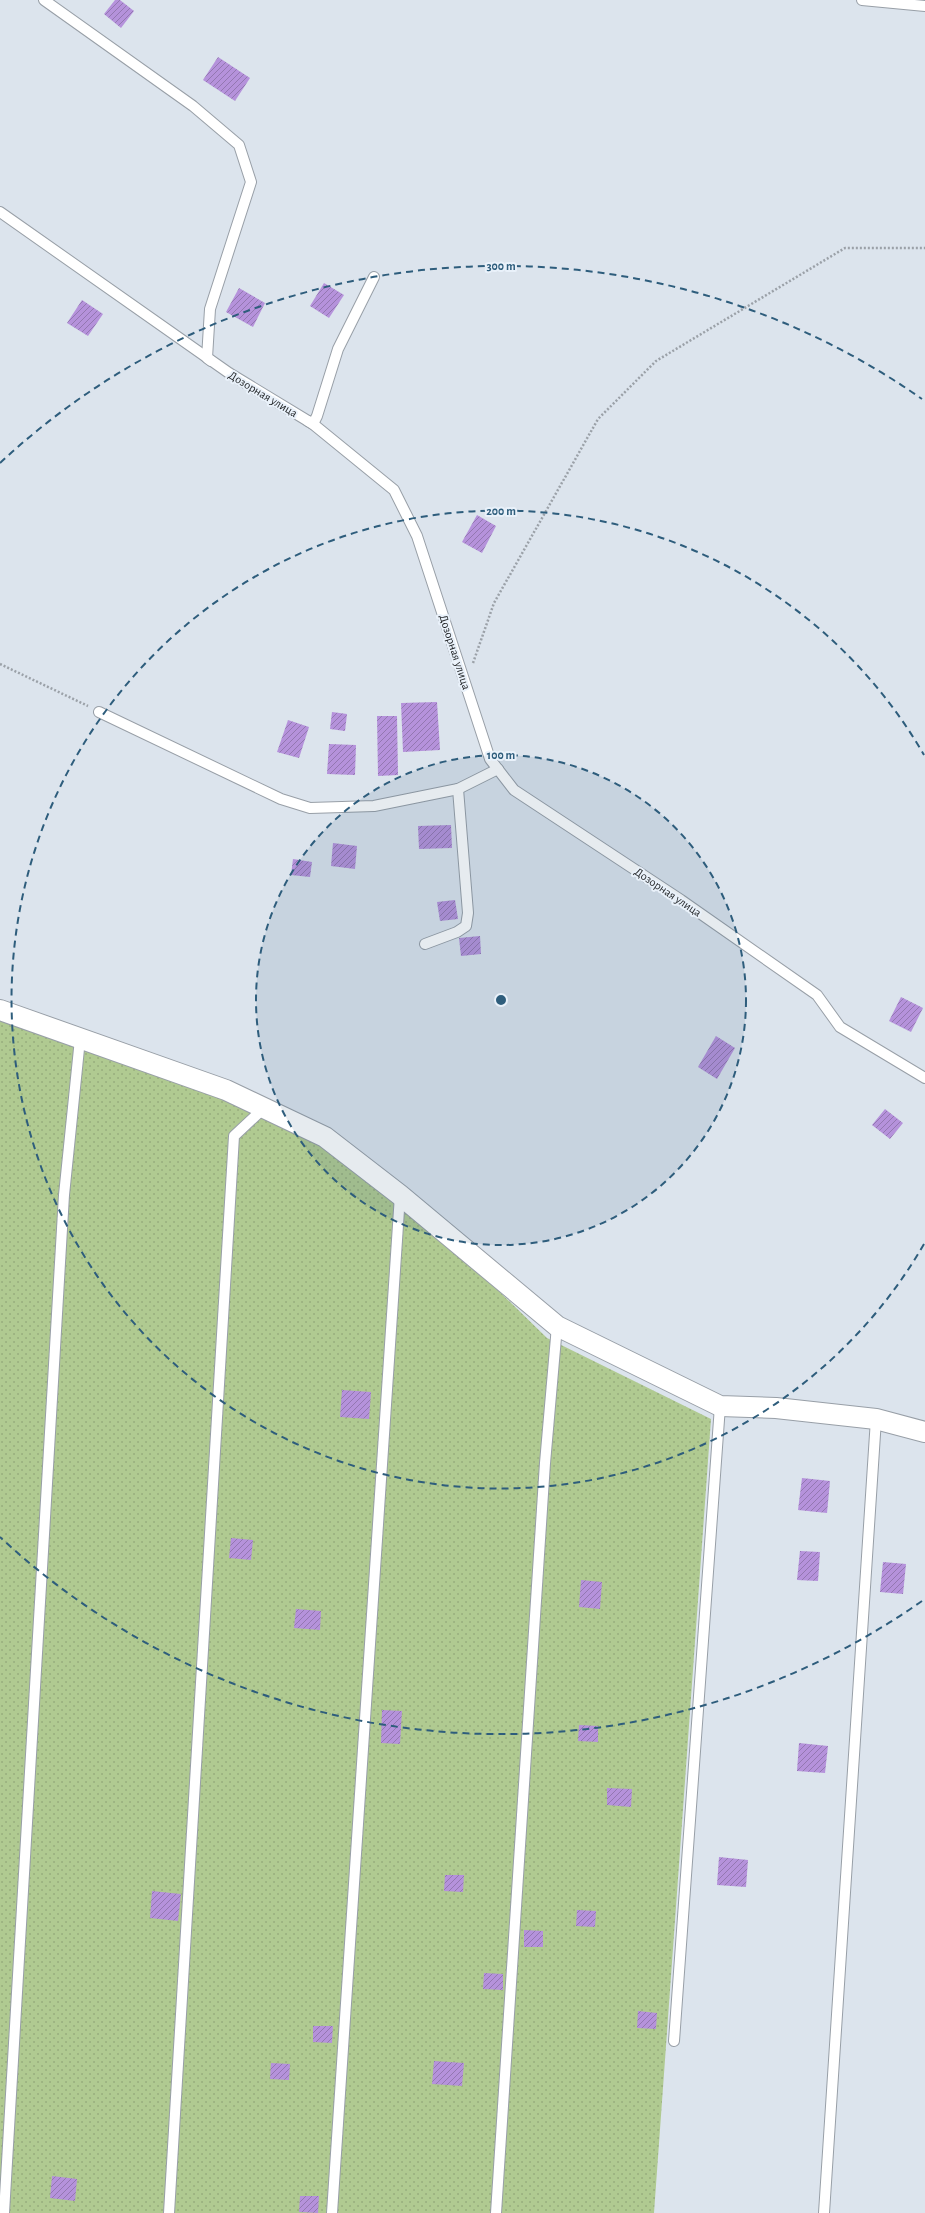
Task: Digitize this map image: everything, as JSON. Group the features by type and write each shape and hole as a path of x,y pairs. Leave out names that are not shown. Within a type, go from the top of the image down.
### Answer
{"street":[{"path":"0,1010 226,1090 266,1107 325,1137 400,1195 557,1326 720,1406 776,1408 876,1420 925,1432"}],"lane":[{"path":"44,0 193,106 239,145 251,182 210,309 208,358"},
{"path":"862,0 925,6"},
{"path":"0,212 208,358"},
{"path":"313,424 317,416 338,349 374,276"},
{"name":"Дозорная улица","path":"208,358 313,424 394,490 417,536 490,759 514,790 681,900 817,995 840,1027 925,1078"},
{"path":"99,712 281,799 310,808 374,806 458,789 498,769"},
{"path":"425,944 457,932 466,926 468,913 458,789"},
{"path":"4,2213 64,1195 80,1039"},
{"path":"168,2213 234,1136 266,1107"},
{"path":"332,2213 400,1195"},
{"path":"496,2213 545,1463 557,1326"},
{"path":"674,2041 720,1406"},
{"path":"824,2213 876,1420"}],"path":[{"path":"466,684 494,603 598,419 656,361 845,248 925,248"},
{"path":"0,664 99,712"}],"green space":[{"path":"0,1010 265,1107 400,1195 547,1338 711,1419 654,2213 0,2213"}],"building":[{"path":"115,0 120,0 134,11 121,28 104,14"},
{"path":"218,57 250,78 235,101 203,80"},
{"path":"324,283 344,295 329,318 310,306"},
{"path":"239,288 265,303 253,327 226,312"},
{"path":"82,300 103,314 88,336 67,323"},
{"path":"477,515 496,526 482,553 462,542"},
{"path":"437,702 440,750 403,752 401,703"},
{"path":"332,712 347,714 345,731 330,729"},
{"path":"377,716 397,716 398,775 378,776"},
{"path":"288,720 309,727 299,758 277,752"},
{"path":"329,744 356,745 355,775 327,774"},
{"path":"451,825 452,848 419,849 418,826"},
{"path":"333,843 357,846 355,869 331,866"},
{"path":"293,859 312,862 310,877 291,875"},
{"path":"455,900 458,919 440,921 437,902"},
{"path":"480,936 481,954 461,956 459,938"},
{"path":"901,997 923,1008 911,1032 889,1021"},
{"path":"716,1036 735,1048 717,1079 698,1067"},
{"path":"885,1109 903,1123 890,1139 872,1125"},
{"path":"342,1390 371,1392 369,1419 340,1417"},
{"path":"802,1478 830,1481 827,1513 798,1510"},
{"path":"231,1538 253,1540 251,1560 229,1558"},
{"path":"800,1551 820,1552 818,1581 797,1580"},
{"path":"883,1562 906,1564 903,1594 880,1592"},
{"path":"581,1580 602,1582 600,1609 579,1607"},
{"path":"296,1609 321,1611 320,1630 294,1628"},
{"path":"382,1710 402,1711 400,1744 381,1743"},
{"path":"579,1725 598,1726 598,1742 578,1741"},
{"path":"799,1743 828,1746 825,1773 797,1771"},
{"path":"607,1788 632,1789 631,1807 607,1805"},
{"path":"719,1857 748,1860 746,1887 717,1885"},
{"path":"445,1875 464,1875 463,1892 444,1891"},
{"path":"152,1891 181,1894 178,1921 150,1918"},
{"path":"577,1910 596,1911 595,1927 576,1926"},
{"path":"524,1930 543,1931 543,1947 524,1947"},
{"path":"484,1973 503,1974 503,1990 483,1989"},
{"path":"638,2011 657,2013 656,2029 637,2028"},
{"path":"313,2026 333,2026 332,2043 313,2042"},
{"path":"434,2061 464,2063 462,2086 432,2084"},
{"path":"271,2063 290,2064 289,2080 270,2079"},
{"path":"52,2176 77,2179 75,2201 50,2198"},
{"path":"300,2196 319,2196 318,2213 299,2212"}]}
